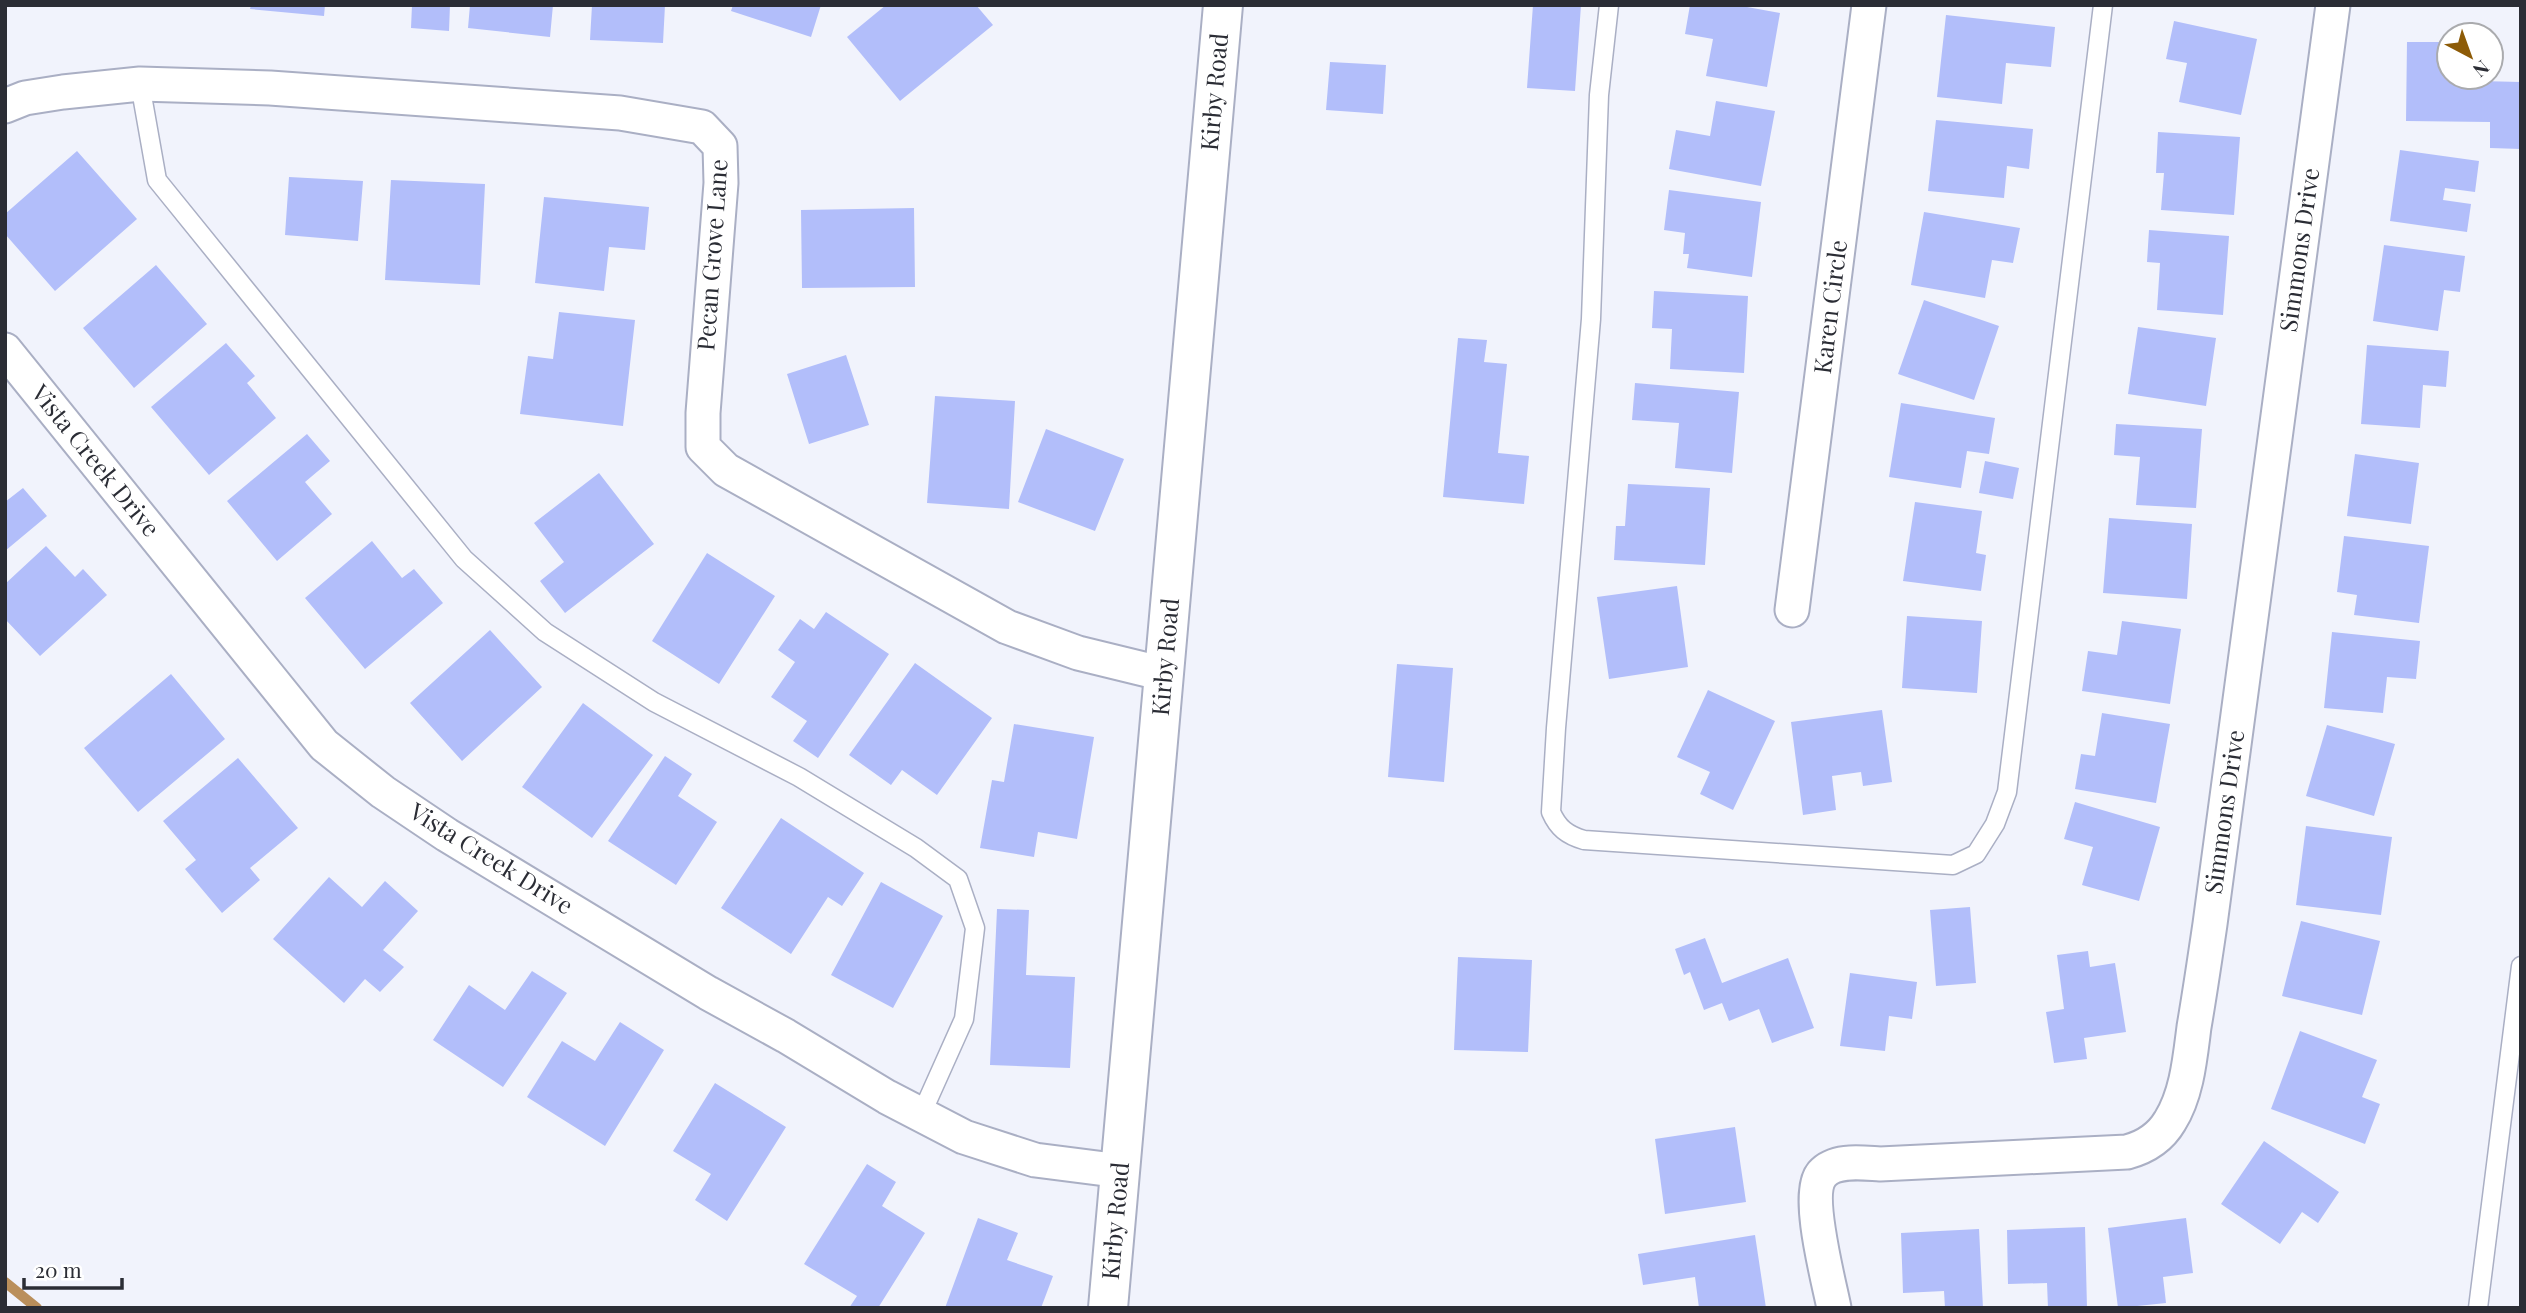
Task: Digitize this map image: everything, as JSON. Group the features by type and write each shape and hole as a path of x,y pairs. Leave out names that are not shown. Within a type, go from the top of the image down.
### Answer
{"street":[{"name":"Kirby Road","path":"1108,1308 1223,5"},
{"name":"Karen Circle","path":"1792,610 1869,5"},
{"name":"Simmons Drive","path":"1834,1308 1818,1232 1816,1187 1822,1173 1837,1165 1856,1163 2127,1152 2145,1147 2158,1136 2170,1121 2180,1099 2188,1070 2210,924 2333,5"},
{"name":"Pecan Grove Lane","path":"5,106 37,96 139,84 270,88 606,112 702,127 720,146 721,183 703,413 703,447 726,470 1007,626 1078,653 1164,674"},
{"name":"Vista Creek Drive","path":"5,349 324,744 383,792 447,835 708,993 921,1115 964,1137 1035,1160 1121,1171"}],"lane":[{"path":"1609,5 1599,95 1591,319 1551,812 1556,823 1569,835 1584,840 1953,865 1976,854 1995,824 2007,792 2103,5"},
{"path":"139,84 157,180 464,559 545,632 654,702 799,777 916,848 958,879 975,928 964,1018 921,1115"},
{"path":"2478,1308 2521,967"}],"building":[{"path":"251,5 325,5 324,16 250,9"},
{"path":"412,5 450,5 449,31 411,28"},
{"path":"470,5 553,5 550,37 468,28"},
{"path":"592,5 665,5 663,43 590,40"},
{"path":"733,5 821,5 811,37 731,11"},
{"path":"886,5 976,5 993,25 900,101 847,37"},
{"path":"1533,5 1581,5 1575,91 1527,88"},
{"path":"1690,5 1736,5 1780,13 1767,87 1706,76 1713,39 1685,34"},
{"path":"1946,15 2055,27 2051,67 2006,63 2002,104 1937,97"},
{"path":"2174,21 2257,39 2241,115 2179,102 2187,63 2166,59"},
{"path":"2407,42 2435,42 2435,91 2505,91 2505,82 2521,82 2521,149 2490,148 2490,122 2406,121"},
{"path":"1330,62 1386,65 1383,114 1326,110"},
{"path":"1716,101 1775,111 1761,186 1669,169 1676,130 1710,136"},
{"path":"1936,120 2033,129 2029,169 2007,166 2004,198 1928,191"},
{"path":"2158,132 2240,137 2234,215 2161,210 2164,173 2156,173"},
{"path":"2400,150 2479,161 2475,192 2445,188 2443,200 2471,204 2467,232 2390,221"},
{"path":"77,151 137,219 55,291 5,234 5,214"},
{"path":"289,177 363,181 358,241 285,235"},
{"path":"391,180 485,184 480,285 385,280"},
{"path":"1669,190 1761,202 1752,277 1687,268 1689,254 1683,254 1685,233 1664,230"},
{"path":"544,197 649,207 645,250 609,247 604,291 535,283"},
{"path":"914,208 915,287 802,288 801,210"},
{"path":"1924,212 2020,228 2013,263 1992,260 1985,298 1911,285"},
{"path":"2149,230 2229,236 2223,315 2157,310 2160,263 2147,262"},
{"path":"2384,245 2465,256 2460,292 2444,290 2438,331 2373,321"},
{"path":"156,265 207,324 134,388 83,328"},
{"path":"1654,291 1748,296 1744,373 1670,369 1672,329 1652,328"},
{"path":"1924,300 1999,326 1974,400 1898,374"},
{"path":"559,312 635,320 623,426 520,414 528,356 553,359"},
{"path":"2138,327 2216,338 2206,406 2128,394"},
{"path":"1458,338 1487,340 1484,362 1507,364 1498,453 1529,456 1524,504 1443,497"},
{"path":"226,343 255,376 247,383 276,418 209,475 151,407"},
{"path":"2367,345 2449,351 2446,387 2423,385 2420,428 2361,424"},
{"path":"846,355 869,425 809,444 787,374"},
{"path":"1635,383 1739,392 1732,473 1675,468 1679,423 1632,420"},
{"path":"935,396 1015,401 1009,509 927,503"},
{"path":"1901,403 1995,418 1989,454 1967,451 1961,488 1889,477"},
{"path":"2116,424 2202,429 2196,508 2136,505 2140,457 2114,455"},
{"path":"1046,429 1124,459 1095,531 1018,502"},
{"path":"307,434 330,461 305,482 332,514 277,561 227,501"},
{"path":"2355,454 2419,463 2411,524 2347,516"},
{"path":"1985,461 2019,468 2013,499 1979,493"},
{"path":"599,473 654,544 565,613 540,581 564,562 534,523"},
{"path":"1628,484 1710,488 1705,565 1614,560 1616,526 1625,526"},
{"path":"23,488 47,516 5,551 5,502"},
{"path":"1915,502 1982,511 1976,553 1986,555 1981,591 1903,581"},
{"path":"2109,518 2192,524 2187,599 2103,593"},
{"path":"2344,536 2429,546 2419,623 2354,615 2357,595 2337,592"},
{"path":"372,541 402,578 414,569 443,603 365,669 305,598"},
{"path":"46,546 75,577 83,569 107,595 40,656 5,619 5,584"},
{"path":"707,553 775,596 719,684 652,641"},
{"path":"1677,586 1688,667 1609,679 1597,597"},
{"path":"826,612 889,654 818,758 793,741 807,721 771,697 795,662 778,650 800,619 814,629"},
{"path":"1907,616 1982,621 1977,693 1902,688"},
{"path":"2122,621 2181,629 2170,704 2082,691 2088,651 2117,655"},
{"path":"490,630 542,687 462,761 410,703"},
{"path":"2332,632 2420,641 2416,679 2387,677 2383,713 2324,708"},
{"path":"915,663 992,718 937,795 902,770 891,785 849,755"},
{"path":"1397,664 1453,668 1444,782 1388,777"},
{"path":"171,674 225,739 138,812 84,748"},
{"path":"1708,690 1775,721 1733,810 1700,794 1710,772 1677,757"},
{"path":"583,703 653,755 592,838 522,787"},
{"path":"1882,710 1892,782 1863,786 1861,772 1832,776 1836,810 1803,815 1791,722"},
{"path":"2102,713 2170,724 2156,803 2075,789 2081,754 2095,756"},
{"path":"1014,724 1094,737 1077,839 1038,832 1034,857 980,848 992,780 1004,782"},
{"path":"2327,725 2395,744 2374,816 2306,796"},
{"path":"665,756 692,774 678,796 717,822 676,885 608,841"},
{"path":"238,758 298,828 250,868 260,880 222,913 185,869 196,860 163,821"},
{"path":"2075,802 2160,827 2139,901 2082,885 2093,847 2064,839"},
{"path":"781,818 864,873 842,906 828,897 791,954 721,908"},
{"path":"2306,826 2392,837 2381,915 2296,905"},
{"path":"329,877 362,907 385,881 418,911 383,950 404,967 380,992 365,979 344,1003 273,939"},
{"path":"881,882 943,916 893,1008 831,975"},
{"path":"1970,907 1976,983 1936,986 1930,910"},
{"path":"997,909 1029,910 1026,975 1075,977 1070,1068 990,1065"},
{"path":"2301,921 2380,941 2362,1015 2282,996"},
{"path":"1705,938 1722,983 1788,958 1814,1028 1772,1043 1759,1009 1729,1021 1722,1003 1704,1010 1690,972 1684,975 1675,949"},
{"path":"2088,951 2090,967 2115,963 2126,1032 2084,1038 2087,1059 2054,1063 2046,1012 2064,1009 2057,955"},
{"path":"1458,957 1532,960 1528,1052 1454,1050"},
{"path":"532,971 567,993 503,1087 433,1040 469,985 505,1010"},
{"path":"1850,973 1917,982 1912,1019 1889,1016 1885,1051 1840,1046"},
{"path":"620,1022 664,1050 605,1146 527,1097 562,1041 595,1061"},
{"path":"2300,1031 2377,1060 2362,1097 2380,1104 2365,1144 2271,1109"},
{"path":"715,1083 786,1127 727,1221 695,1200 711,1174 673,1151"},
{"path":"1735,1127 1746,1202 1665,1214 1655,1139"},
{"path":"2264,1141 2339,1192 2318,1223 2302,1212 2280,1244 2221,1204"},
{"path":"867,1164 896,1182 882,1206 925,1233 878,1308 849,1308 857,1296 804,1264"},
{"path":"978,1218 1018,1233 1007,1260 1053,1276 1041,1308 945,1308"},
{"path":"2186,1218 2193,1273 2163,1277 2166,1303 2118,1308 2108,1228"},
{"path":"2085,1227 2087,1308 2048,1308 2047,1283 2008,1284 2007,1230"},
{"path":"1979,1229 1983,1308 1945,1308 1944,1291 1903,1293 1901,1233"},
{"path":"1755,1235 1766,1308 1699,1308 1695,1277 1643,1285 1638,1254"}],"waterway":[{"path":"5,1282 37,1308"}]}
